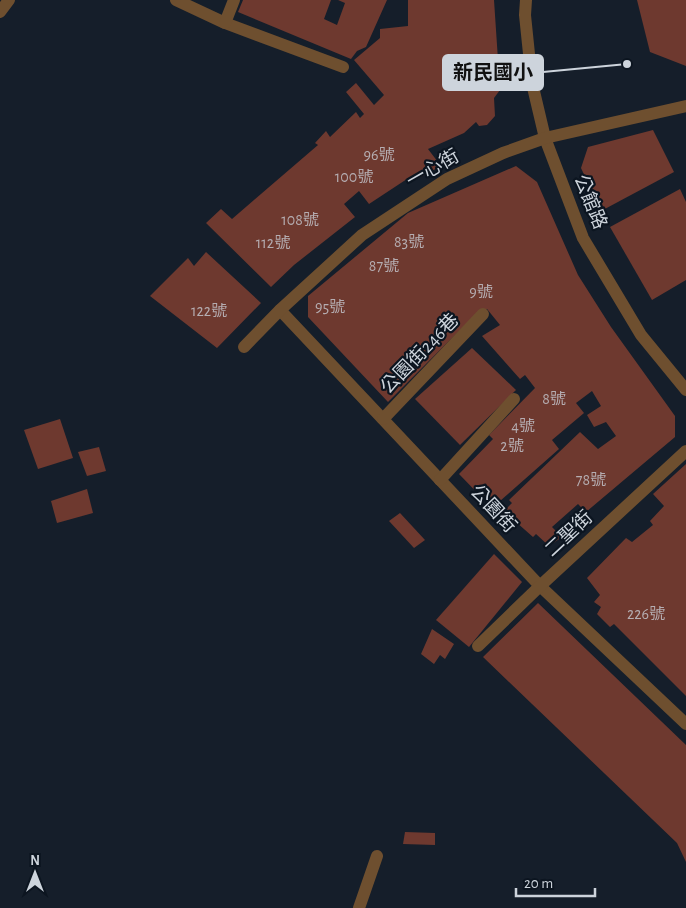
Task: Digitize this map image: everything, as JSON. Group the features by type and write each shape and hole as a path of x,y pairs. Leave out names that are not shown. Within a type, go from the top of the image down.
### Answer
{"street":[{"path":"0,12 9,0"},
{"path":"176,0 225,23 343,67"},
{"path":"225,23 234,0"},
{"name":"公館路","path":"526,0 525,15 532,83 545,138 583,238 641,335 686,390"},
{"name":"一心街","path":"244,347 280,310 362,235 447,180 503,153 545,138 686,106"},
{"name":"公園街","path":"280,310 540,586 686,724"},
{"name":"公園街246巷","path":"383,420 483,314"},
{"path":"440,480 514,399"},
{"name":"二聖街","path":"478,646 686,451"},
{"path":"359,908 377,856"}],"building":[{"path":"243,0 331,0 324,19 337,25 345,3 338,0 387,0 366,47 357,51 351,59 238,12"},
{"path":"408,0 494,0 500,90 494,98 495,116 487,125 479,126 476,122 464,133 428,149 441,166 415,180 410,177 369,204 359,191 344,204 355,217 294,265 271,287 206,223 221,209 232,219 318,145 315,143 326,131 330,137 356,112 360,118 364,114 346,92 356,83 374,105 384,95 354,60 380,38 380,29 408,26"},
{"path":"637,0 686,0 686,66 650,52"},
{"path":"653,130 674,172 601,211 581,168 588,147"},
{"path":"516,166 537,182 578,275 611,327 675,416 675,437 586,512 578,504 552,527 562,537 549,546 536,534 533,537 516,522 510,527 499,516 512,503 509,500 580,432 598,449 616,436 606,422 594,427 587,415 601,406 592,391 576,403 584,413 552,440 559,449 492,508 459,474 493,439 489,435 535,388 525,375 520,379 482,336 500,325 487,309 473,317 388,402 308,317 308,296 408,213"},
{"path":"680,189 686,202 686,280 652,300 610,227"},
{"path":"206,252 261,303 217,348 150,296 188,258 194,266"},
{"path":"472,348 516,390 460,445 415,399"},
{"path":"60,419 73,458 38,469 24,430"},
{"path":"99,447 106,471 87,476 78,452"},
{"path":"686,464 686,696 614,624 610,627 597,614 601,607 594,602 600,595 587,578 626,538 632,542 653,525 650,521 664,506 653,494"},
{"path":"87,489 93,513 57,523 51,501"},
{"path":"400,513 425,540 414,548 389,521"},
{"path":"494,554 522,582 469,647 436,620"},
{"path":"538,603 686,745 686,862 677,843 483,657"},
{"path":"432,629 454,644 445,659 440,655 434,664 421,654"},
{"path":"405,832 435,833 435,845 403,844"}],"place":[{"name":"新民國小","path":"627,64"}]}
